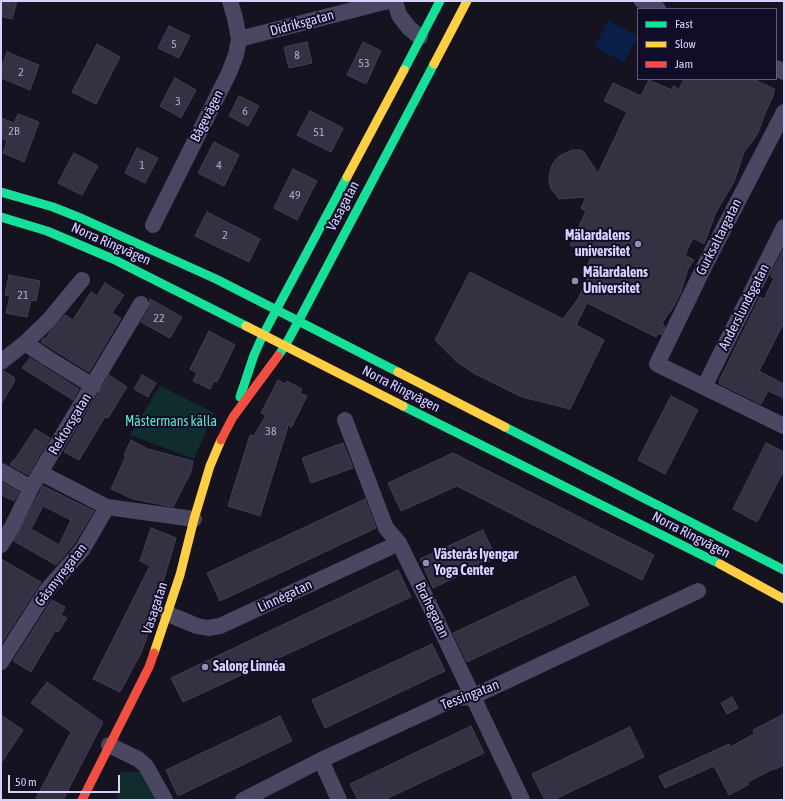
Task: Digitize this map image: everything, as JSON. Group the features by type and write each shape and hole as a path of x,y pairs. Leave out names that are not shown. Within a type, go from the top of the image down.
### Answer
{"main road":[{"name":"Vasagatan","path":"82,800 149,667 180,575 194,519 213,459 233,417 254,355 276,310 440,1"},
{"name":"Vasagatan","path":"233,417 285,346 467,1"},
{"name":"Norra Ringvägen","path":"1,192 53,207 90,222 216,279 784,570"},
{"name":"Norra Ringvägen","path":"1,217 47,231 113,259 689,548 784,599"}],"street":[{"name":"Bågevägen","path":"153,225 229,73 236,55 239,39 230,1"},
{"name":"Didriksgatan","path":"239,39 388,1"},
{"path":"395,1 399,15 409,28 420,37"},
{"path":"642,1 656,8"},
{"name":"Gurksaltargatan","path":"704,387 657,364 706,264 784,112"},
{"name":"Anderslundsgatan","path":"704,387 784,227"},
{"path":"1,362 48,321 82,280"},
{"name":"Rektorsgatan","path":"1,545 12,527 31,488 142,304"},
{"path":"25,342 49,359 93,386"},
{"path":"704,387 784,426"},
{"name":"Brahegatan","path":"345,420 386,528 399,543 522,800"},
{"path":"1,472 31,488"},
{"path":"41,473 107,507 194,519"},
{"name":"Gåsmyregatan","path":"1,662 48,590 82,550 107,507"},
{"name":"Linnégatan","path":"168,614 197,626 208,628 220,626 399,543"},
{"name":"Tessingatan","path":"243,800 321,760 456,698 472,697 698,591"},
{"path":"109,746 138,759 146,766 165,800"},
{"path":"321,760 339,800"}],"green space":[{"name":"Mästermans källa","path":"160,386 214,413 194,459 130,435"},
{"path":"121,772 145,772 156,800 116,800"}],"water":[{"path":"608,20 637,35 624,63 595,47"}],"building":[{"path":"1,1 17,1 12,19 1,16"},
{"path":"169,26 190,36 179,58 158,48"},
{"path":"307,42 312,63 289,68 284,47"},
{"path":"363,42 381,51 366,84 347,75"},
{"path":"97,44 120,57 96,104 72,92"},
{"path":"7,52 39,65 30,90 1,78 1,68"},
{"path":"175,78 196,90 181,118 160,106"},
{"name":"Mälardalens universitet","path":"649,80 672,90 673,86 679,89 684,80 755,80 775,89 757,135 744,152 734,182 716,212 704,244 693,238 685,255 694,260 688,269 681,292 674,306 662,323 665,327 661,335 658,333 656,337 587,303 576,325 604,340 570,409 522,397 475,374 457,362 435,340 470,272 563,319 578,299 588,277 585,271 592,255 570,245 586,211 581,208 586,197 559,199 551,189 549,181 553,163 558,157 565,153 572,150 581,150 584,152 598,173 627,112 604,101 613,83 641,96"},
{"path":"239,96 259,106 248,126 229,116"},
{"path":"310,111 343,128 331,152 297,135"},
{"path":"18,114 39,122 24,162 3,153 7,141 1,138 1,118 14,123"},
{"path":"214,142 239,155 224,186 198,173"},
{"path":"137,148 158,158 145,183 125,173"},
{"path":"74,153 98,166 82,195 58,183"},
{"path":"293,169 317,181 297,220 274,208"},
{"path":"207,212 260,239 249,262 195,236"},
{"path":"784,248 784,322 759,371 784,384 784,398 768,391 761,404 720,384 719,381 760,297 764,299 774,278 771,277 771,274"},
{"path":"9,275 40,281 36,301 31,300 27,317 6,313 10,296 5,295"},
{"path":"105,283 124,295 112,313 121,318 89,372 41,342 44,338 46,339 49,333 65,315 73,320 91,292 97,296"},
{"path":"150,299 182,317 170,338 141,322 149,309"},
{"path":"209,331 235,345 217,382 214,381 210,389 193,381 197,373 190,369"},
{"path":"30,358 79,389 73,400 22,368"},
{"path":"1,371 4,371 15,378 1,404"},
{"path":"109,375 127,387 108,418 105,417 79,460 64,452"},
{"path":"142,375 156,383 148,397 134,389"},
{"path":"278,380 285,384 287,381 302,389 300,393 307,396 291,428 289,423 260,516 228,506 250,435 254,436 266,415 261,413"},
{"path":"671,396 698,410 665,474 638,460"},
{"path":"35,429 50,438 28,475 10,465"},
{"path":"131,440 148,449 193,461 191,472 173,507 133,499 111,489 126,456 124,455"},
{"path":"343,443 353,468 311,483 302,458"},
{"path":"766,443 784,452 784,470 757,522 733,509"},
{"path":"453,453 654,555 642,580 457,486 401,511 388,483"},
{"path":"3,483 19,492 14,501 1,495"},
{"path":"43,486 94,511 74,544 56,565 14,541","holes":["43,506 71,520 59,545 31,529"]},
{"path":"365,499 376,528 220,601 207,573"},
{"path":"151,528 176,538 146,640 141,653 120,692 93,679 150,566 140,561"},
{"path":"483,530 496,558 433,588 420,559"},
{"path":"1,559 41,582 1,644"},
{"path":"398,570 411,597 183,702 171,678"},
{"path":"575,576 589,605 467,662 453,633"},
{"path":"52,600 65,607 61,615 67,618 58,632 55,631 31,672 13,661"},
{"path":"432,644 445,671 325,728 312,700"},
{"path":"47,682 103,722 63,800 35,800 71,732 31,703"},
{"path":"732,697 738,708 727,714 721,703"},
{"path":"784,714 784,765 748,782 748,785 729,795 714,766 665,788 659,776 729,744 730,747 754,734 753,730"},
{"path":"1,715 23,730 1,763"},
{"path":"280,716 292,741 178,796 166,770"},
{"path":"471,726 484,753 384,800 358,800 350,784"},
{"path":"630,727 644,757 553,800 545,800 532,774"}],"traffic: fast":[{"path":"404,70 440,1"},
{"path":"278,356 298,322 434,64"},
{"path":"240,397 254,355 263,335 347,177"},
{"path":"1,192 53,207 83,219 216,279 398,372"},
{"path":"1,217 47,231 113,259 246,326"},
{"path":"403,406 720,564"},
{"path":"505,427 784,570"}],"traffic: slow":[{"path":"434,64 467,1"},
{"path":"347,177 404,70"},
{"path":"246,326 403,406"},
{"path":"398,372 505,427"},
{"path":"154,653 180,575 194,519 210,466 221,440"},
{"path":"720,564 784,599"}],"traffic: jam":[{"path":"221,440 233,417 278,356"},
{"path":"82,800 149,667 154,653"}],"place":[{"name":"Mälardalens universitet","path":"638,244"},
{"name":"Mälardalens Universitet","path":"575,281"},
{"name":"Västerås Iyengar Yoga Center","path":"426,563"},
{"name":"Salong Linnéa","path":"205,667"}]}
